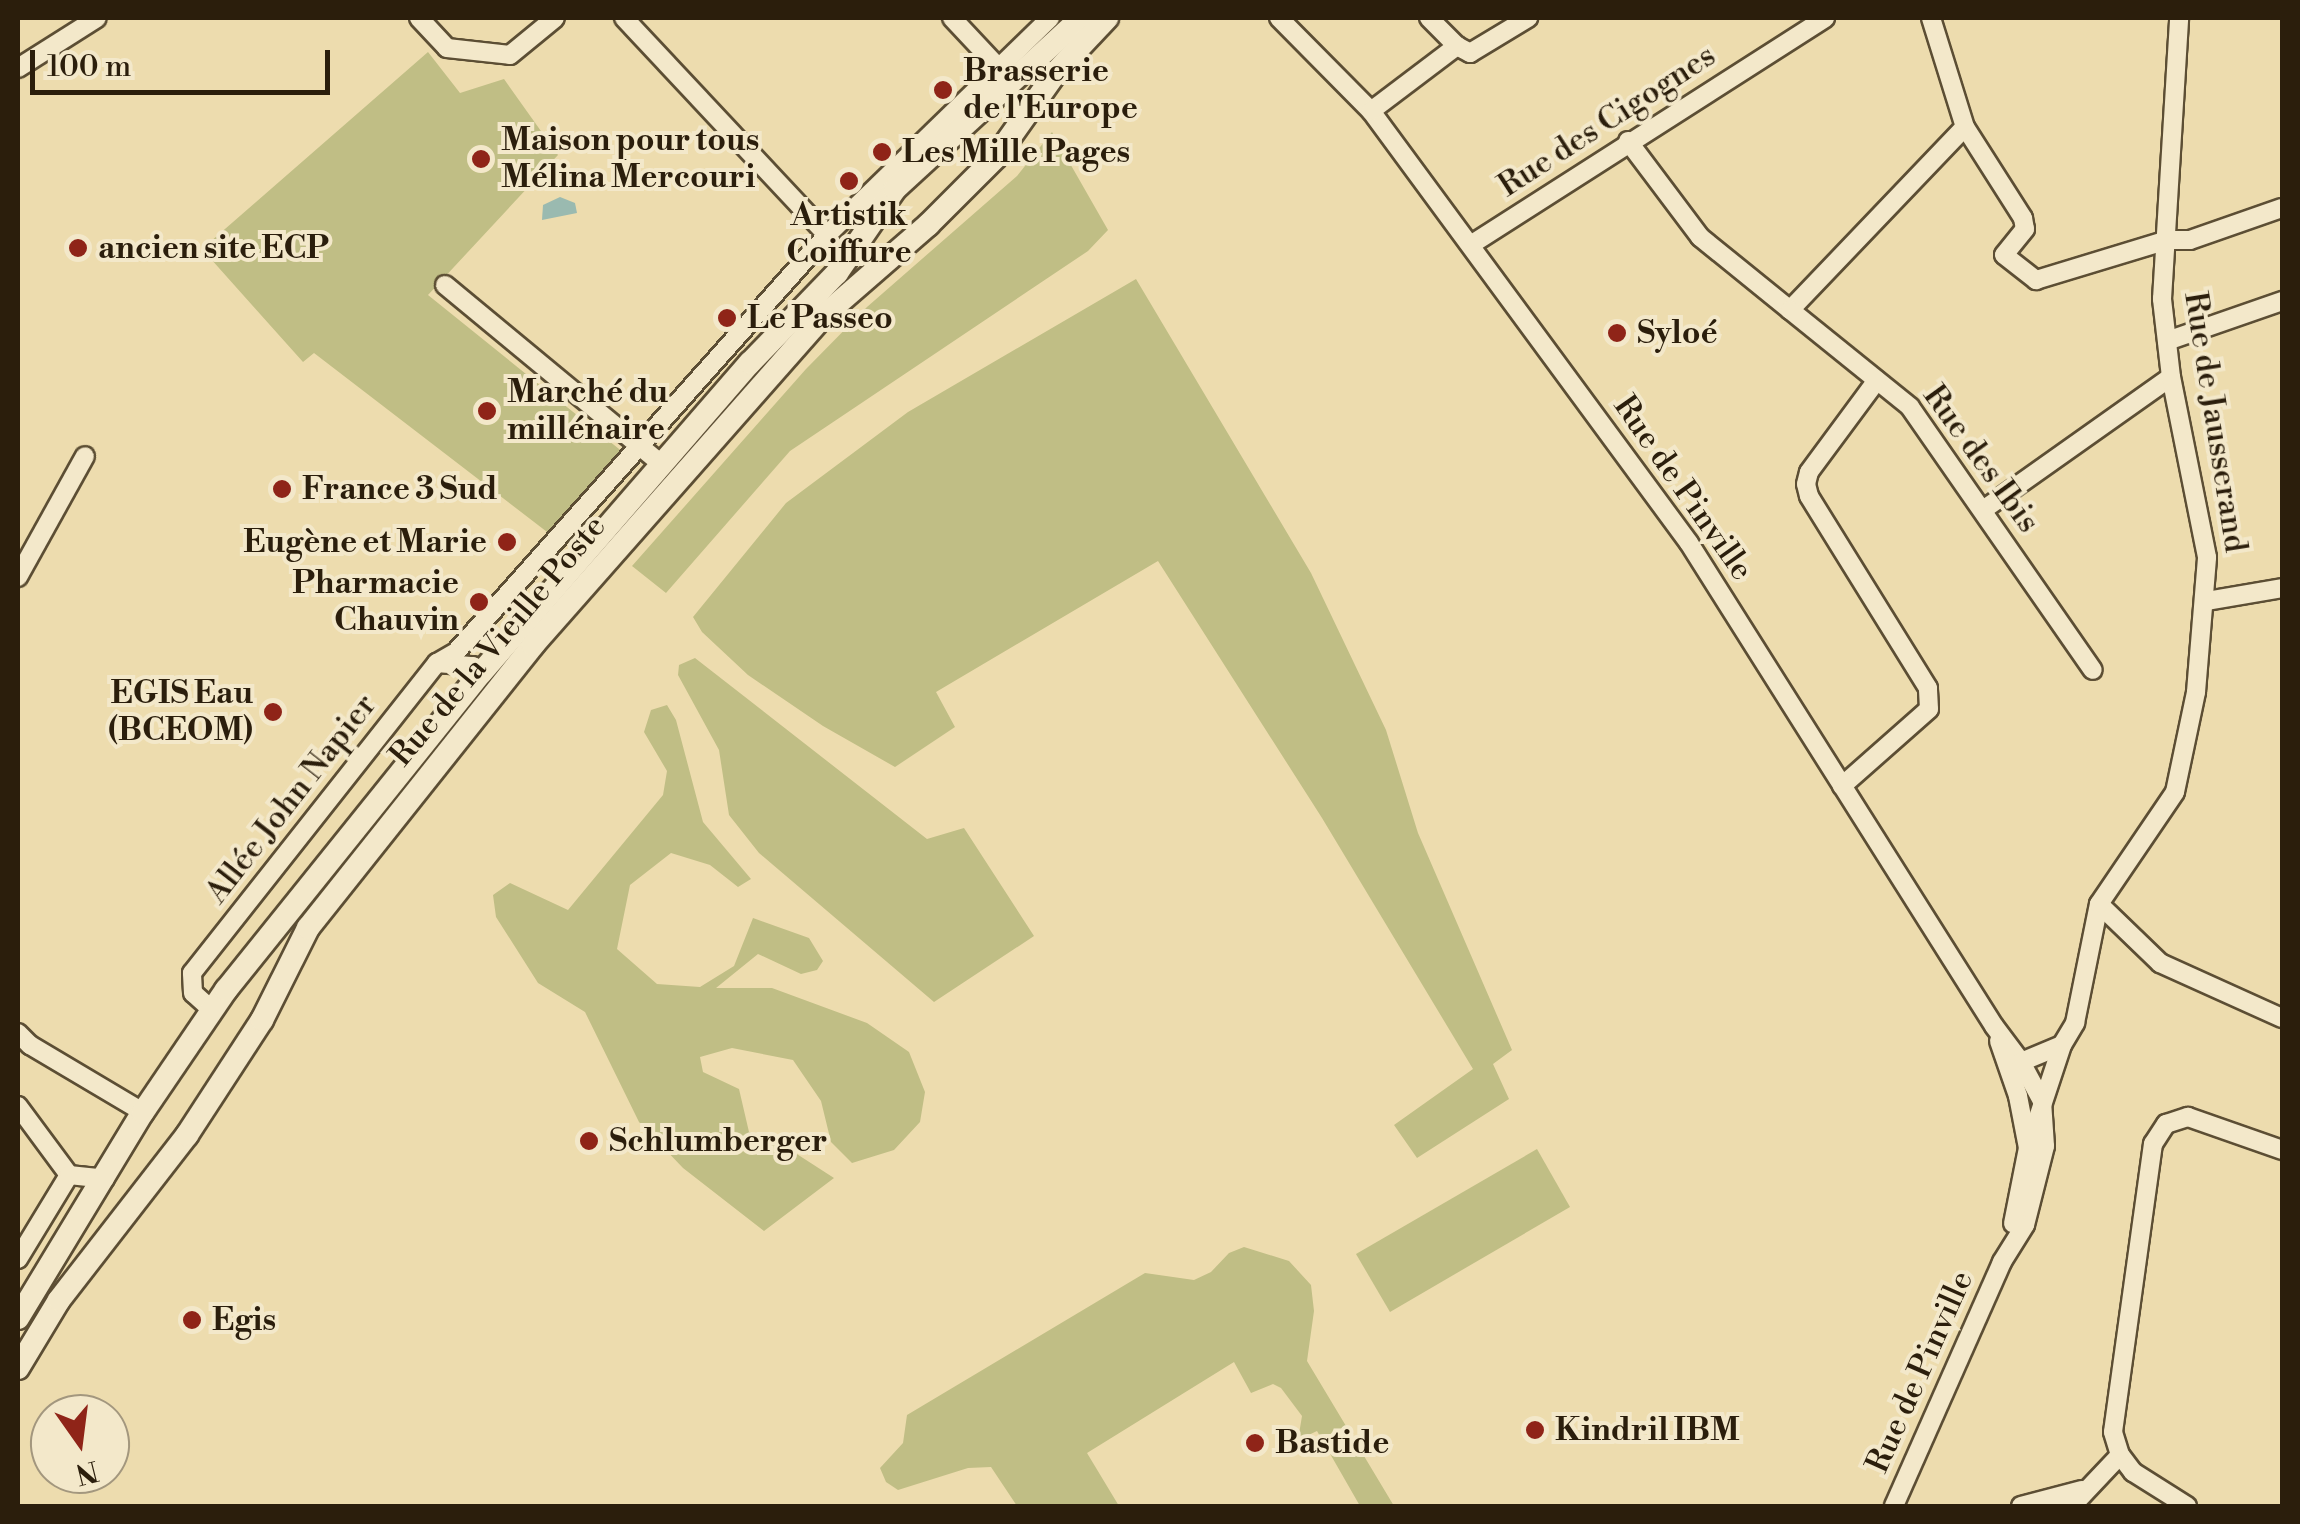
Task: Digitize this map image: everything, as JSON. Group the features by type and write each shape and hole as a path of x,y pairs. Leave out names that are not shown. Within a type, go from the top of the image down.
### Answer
{"main road":[{"name":"Rue de la Vieille Poste","path":"18,1318 143,1112 212,1010 482,672 661,464 837,273 895,189 964,121 1010,66 1082,18"},
{"name":"Rue de la Vieille Poste","path":"18,1368 70,1286 187,1135 262,1020 298,942 473,718 572,597 821,318 928,225 996,157 1057,71 1107,18"}],"street":[{"path":"18,68 97,18"},
{"path":"418,18 452,50 510,55 555,18"},
{"path":"624,18 828,235 837,273"},
{"path":"952,18 1010,66"},
{"name":"Rue de la Vieille Poste","path":"437,663 456,652 828,235 1010,66 1050,18"},
{"name":"Rue de Pinville","path":"1278,18 1371,110 1689,543 1994,1026 2021,1062 2042,1101 2045,1146 2024,1225 2002,1262 1894,1506"},
{"path":"1430,18 1458,46 1475,52 1528,18"},
{"name":"Rue des Cigognes","path":"1472,244 1826,18"},
{"path":"1931,18 1964,127 2023,218 2024,229 2004,256 2036,280 2168,240 2190,240 2282,208"},
{"name":"Rue de Jausserand","path":"2028,1148 2062,1045 2075,1023 2099,904 2174,792 2196,692 2206,601 2206,557 2171,377 2162,299 2179,18"},
{"path":"1371,110 1458,46"},
{"path":"1790,310 1964,127"},
{"name":"Rue des Ibis","path":"1628,141 1700,237 1910,407 2094,670"},
{"path":"828,235 859,240"},
{"path":"444,285 661,464"},
{"path":"2167,341 2282,300"},
{"path":"1983,510 2171,377"},
{"path":"1842,786 1930,708 1928,688 1809,496 1806,484 1809,472 1877,380"},
{"path":"18,577 85,456"},
{"name":"Rue de la Vieille Poste","path":"547,546 574,568"},
{"path":"2206,601 2282,588"},
{"path":"437,663 473,666 482,672"},
{"name":"Allée John Napier","path":"212,1010 194,993 192,973 437,663"},
{"path":"2099,904 2160,963 2282,1018"},
{"name":"Rue de Pinville","path":"1994,1026 2018,1096 2028,1148 2019,1203 2002,1262"},
{"path":"18,1033 30,1045 143,1112"},
{"path":"2021,1062 2062,1045"},
{"path":"18,1106 68,1174 105,1179"},
{"path":"2187,1506 2134,1472 2120,1455 2113,1432 2150,1159 2158,1133 2171,1121 2188,1117 2282,1150"},
{"path":"18,1259 68,1174"},
{"path":"2072,1506 2082,1490 2120,1455"},
{"path":"2021,1506 2082,1490"}],"shaded area":[{"path":"428,52 460,93 504,79 558,155 428,295 624,453 551,535 314,353 303,362 202,249"},
{"path":"1052,132 1108,230 1088,251 790,451 666,593 632,566 806,369 867,307 1017,176"},
{"path":"1136,279 1311,573 1386,730 1418,833 1512,1050 1493,1064 1509,1099 1417,1158 1394,1125 1473,1069 1322,818 1158,561 936,692 955,727 895,767 823,726 748,675 702,632 693,617 786,503 908,412"},
{"path":"695,658 927,839 964,828 1034,936 934,1002 759,853 729,815 719,750 678,675 679,665"},
{"path":"667,705 676,720 703,822 751,879 738,887 710,865 671,853 630,885 617,949 657,984 700,987 734,966 753,918 809,938 823,961 817,970 801,974 758,954 716,988 772,988 867,1023 909,1052 925,1092 920,1122 894,1150 852,1163 831,1142 821,1101 793,1060 732,1048 700,1057 703,1072 739,1089 749,1132 772,1138 834,1178 764,1231 683,1168 639,1122 585,1012 538,983 496,917 493,895 510,883 568,910 663,795 667,771 644,732 651,710"},
{"path":"1537,1149 1570,1207 1390,1312 1356,1254"},
{"path":"1244,1247 1289,1261 1311,1285 1314,1311 1307,1361 1394,1506 1360,1506 1317,1431 1298,1440 1302,1416 1281,1388 1273,1384 1251,1393 1234,1362 1087,1453 1119,1506 1017,1506 991,1467 968,1468 898,1490 886,1482 880,1468 903,1443 907,1415 1145,1273 1194,1280 1211,1272 1229,1253"}],"water":[{"path":"560,197 575,203 577,213 542,220 543,205"}],"place":[{"name":"Brasserie de l'Europe","path":"943,90"},
{"name":"Les Mille Pages","path":"882,152"},
{"name":"Maison pour tous Mélina Mercouri","path":"481,159"},
{"name":"Artistik Coiffure","path":"849,181"},
{"name":"ancien site ECP","path":"78,248"},
{"name":"Le Passeo","path":"727,318"},
{"name":"Syloé","path":"1617,333"},
{"name":"Marché du millénaire","path":"487,411"},
{"name":"France 3 Sud","path":"282,489"},
{"name":"Eugène et Marie","path":"507,542"},
{"name":"Pharmacie Chauvin","path":"479,602"},
{"name":"EGIS Eau (BCEOM)","path":"273,712"},
{"name":"Schlumberger","path":"589,1141"},
{"name":"Egis","path":"192,1320"},
{"name":"Kindril IBM","path":"1535,1430"},
{"name":"Bastide","path":"1255,1443"}]}
